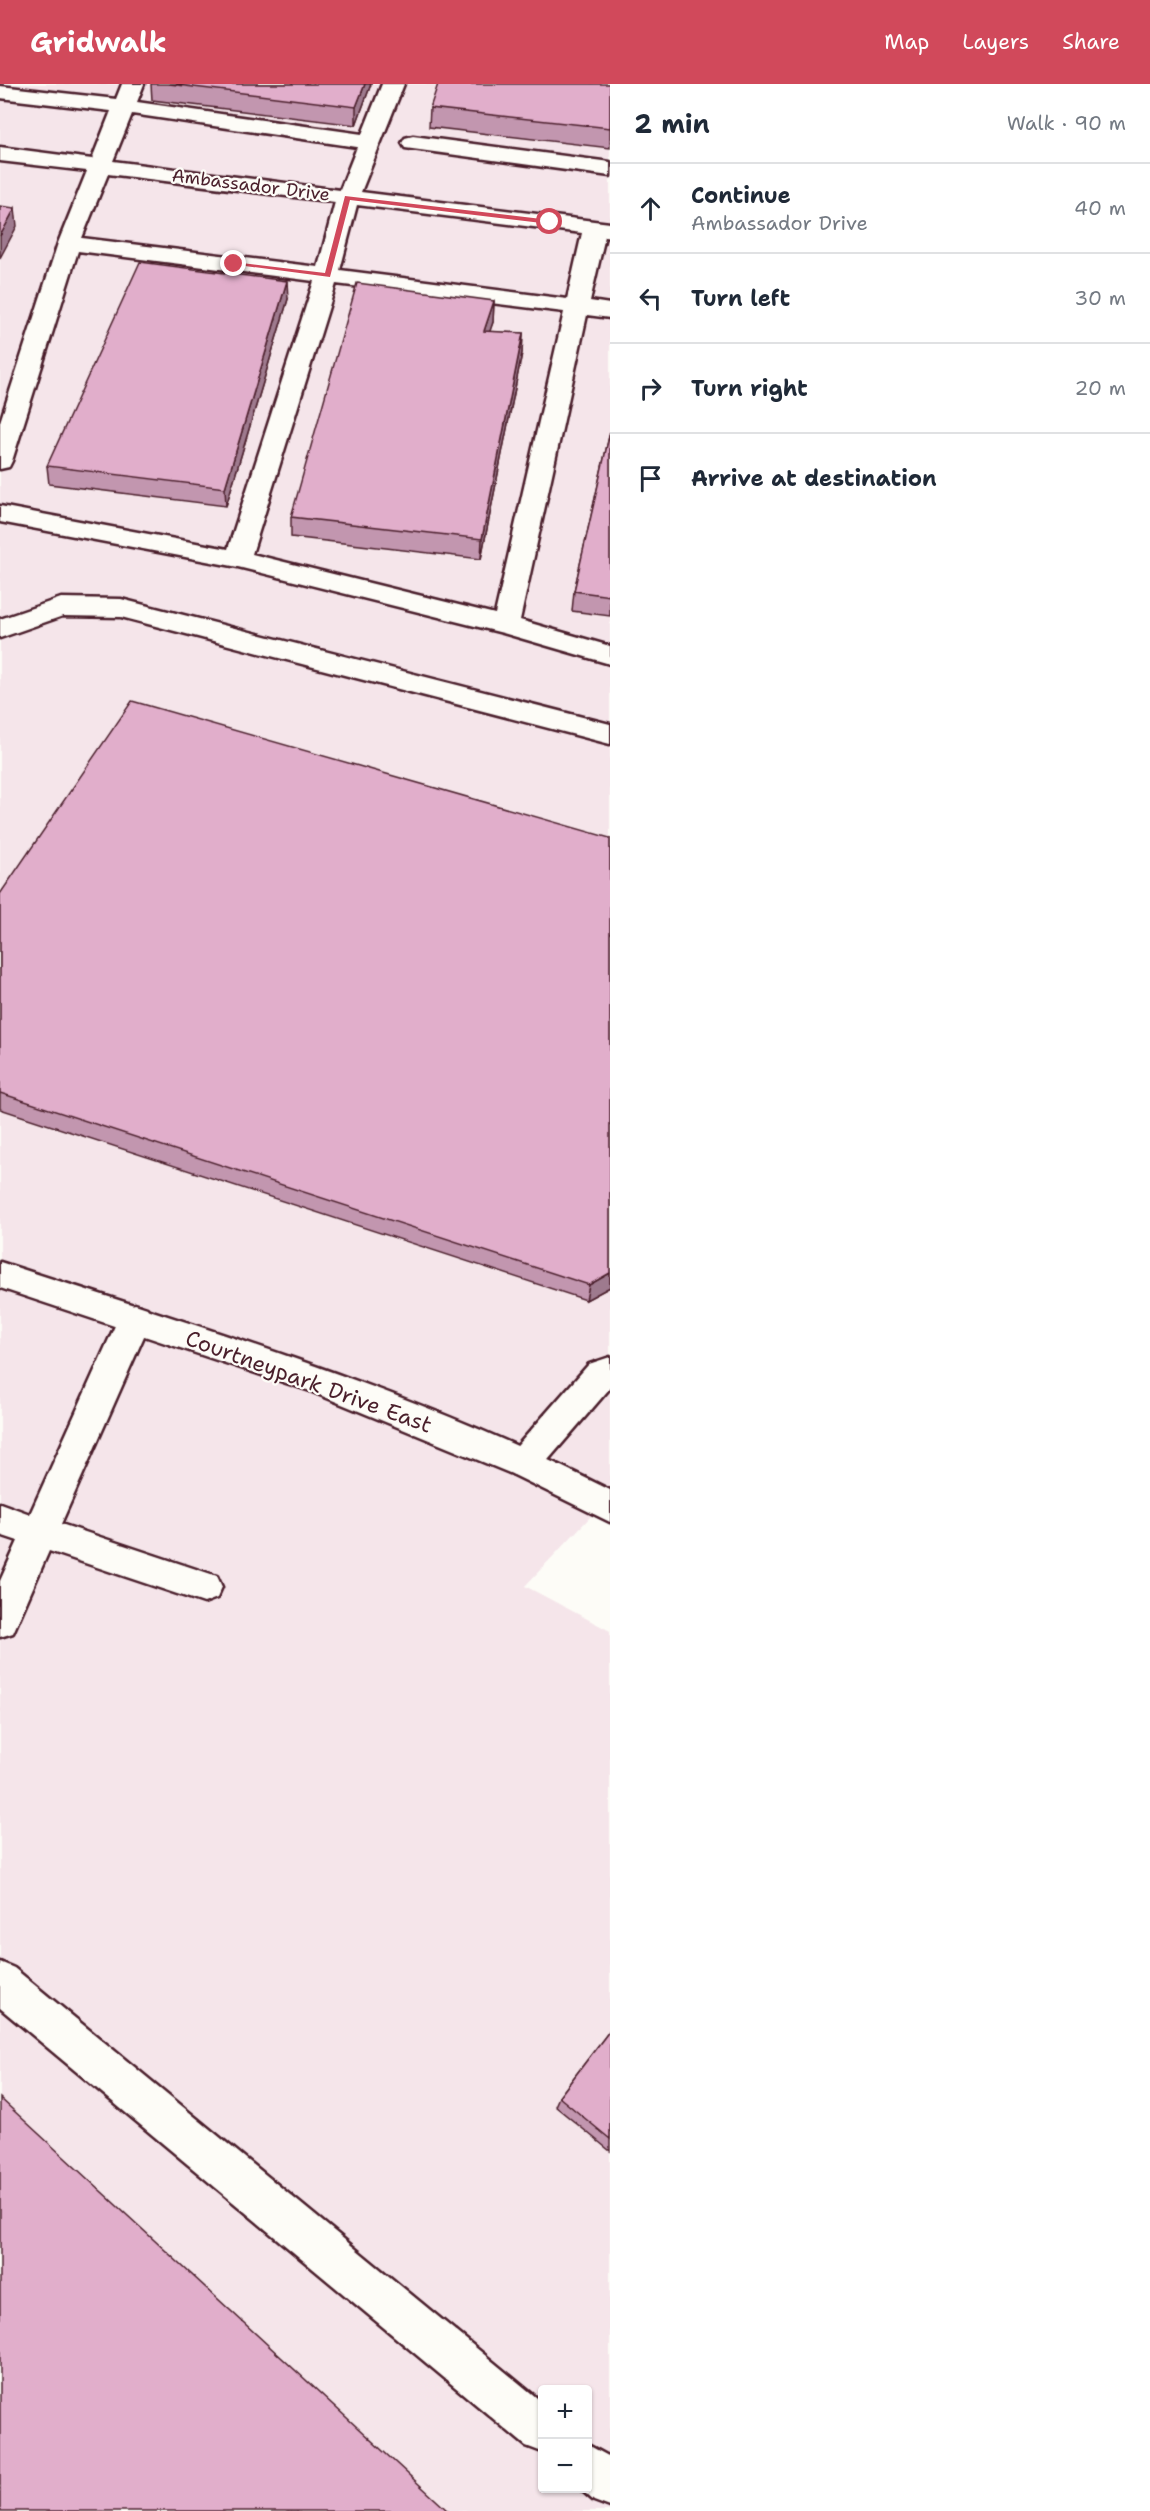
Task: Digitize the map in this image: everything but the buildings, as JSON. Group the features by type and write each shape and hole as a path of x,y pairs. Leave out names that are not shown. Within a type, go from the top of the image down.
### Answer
{"street":[{"path":"0,461 69,243 133,84"},
{"path":"238,560 327,276 348,197 393,84"},
{"path":"0,92 123,106 370,142"},
{"path":"413,143 610,169"},
{"name":"Ambassador Drive","path":"0,154 602,229"},
{"path":"506,625 576,307 602,229"},
{"path":"69,243 610,311"},
{"path":"0,376 26,380"},
{"path":"0,514 238,560 506,625 610,655"},
{"path":"0,629 61,607 121,608 610,734"},
{"name":"Courtneypark Drive East","path":"0,1275 320,1380 524,1463 610,1507"},
{"path":"1,1618 135,1318"},
{"path":"524,1463 601,1374 610,1371"},
{"path":"0,1519 204,1587"},
{"path":"0,1982 538,2426"},
{"path":"592,2470 610,2485"}],"shaded area":[{"path":"0,84 610,84 610,1496 525,1586 610,1631 610,2511 0,2511"}],"route":[{"path":"234,264 327,276 348,197 550,222"}]}
